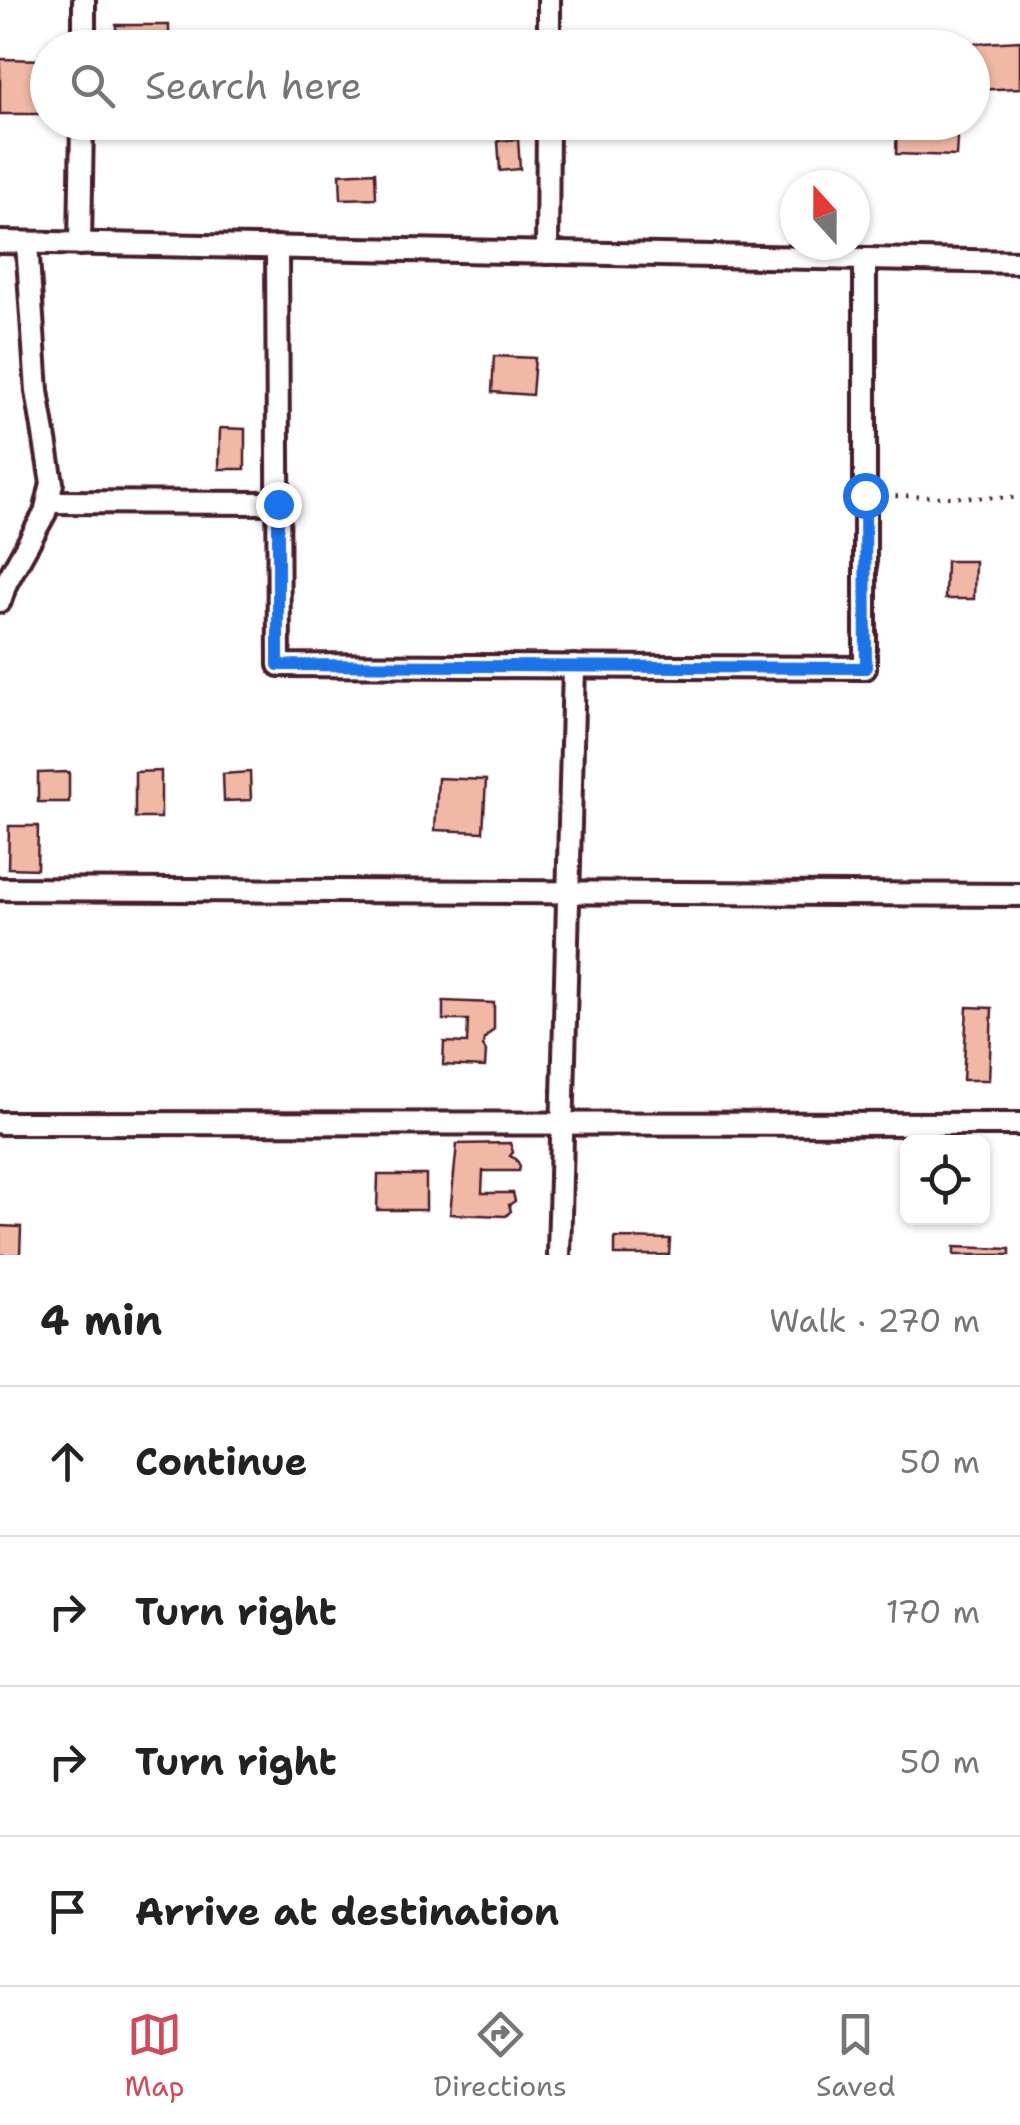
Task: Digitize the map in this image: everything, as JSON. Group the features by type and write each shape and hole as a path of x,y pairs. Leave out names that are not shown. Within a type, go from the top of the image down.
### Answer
{"street":[{"path":"84,0 84,30"},
{"path":"548,30 549,0"},
{"path":"80,244 82,140"},
{"path":"546,253 548,140"},
{"path":"0,242 780,257"},
{"path":"0,601 45,513 52,483 37,391 27,243"},
{"path":"276,247 278,665 866,668 865,260"},
{"path":"870,259 1020,262"},
{"path":"48,502 278,504"},
{"path":"558,1255 574,666"},
{"path":"0,889 1020,895"},
{"path":"0,1123 1020,1124"}],"path":[{"path":"865,495 1020,498"}],"building":[{"path":"116,25 169,25 169,30 116,30"},
{"path":"1020,41 1020,88 990,89 990,43"},
{"path":"0,59 30,60 30,114 0,114"},
{"path":"518,140 520,169 500,171 498,141"},
{"path":"896,140 957,140 956,156 896,154"},
{"path":"375,172 376,198 341,199 340,174"},
{"path":"494,356 535,358 532,395 492,392"},
{"path":"220,428 245,429 245,469 219,469"},
{"path":"946,561 975,561 974,599 945,599"},
{"path":"161,771 161,818 135,818 135,772"},
{"path":"69,772 69,802 38,802 38,773"},
{"path":"250,772 251,800 224,801 223,774"},
{"path":"438,778 486,780 483,832 435,830"},
{"path":"9,826 38,826 37,869 8,868"},
{"path":"443,1001 494,1003 494,1029 483,1046 485,1067 443,1065 444,1042 467,1043 468,1020 443,1020"},
{"path":"967,1007 992,1008 989,1080 963,1080"},
{"path":"510,1143 510,1156 516,1159 519,1171 483,1171 482,1193 513,1193 511,1211 506,1216 450,1214 457,1144"},
{"path":"378,1175 426,1175 426,1210 377,1210"},
{"path":"0,1226 21,1227 20,1255 0,1255"},
{"path":"615,1238 670,1239 669,1255 615,1255"},
{"path":"954,1247 1010,1249 1010,1255 954,1255"}],"route":[{"path":"278,504 278,665 866,668 865,495"}]}
